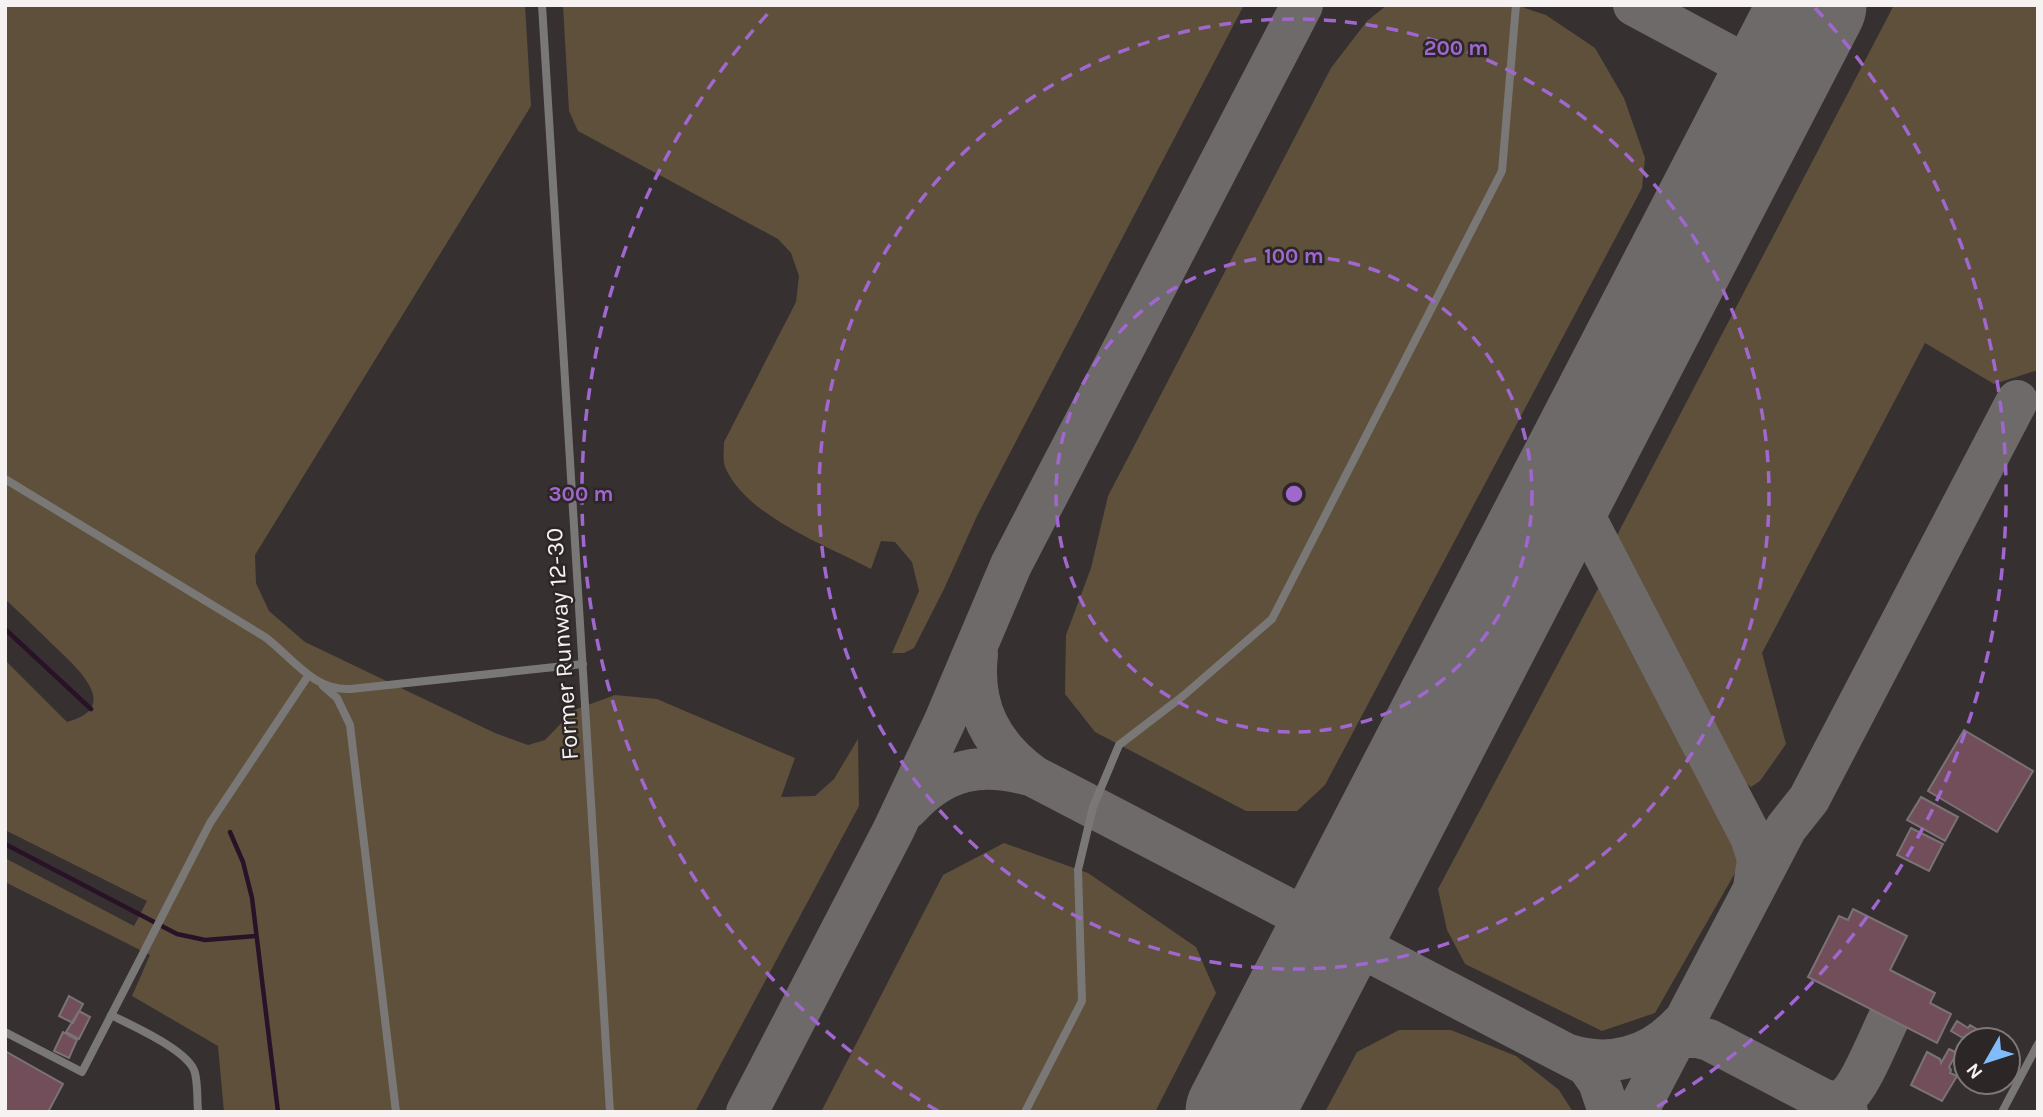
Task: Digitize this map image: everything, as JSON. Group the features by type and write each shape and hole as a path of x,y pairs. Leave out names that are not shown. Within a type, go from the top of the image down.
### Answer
{"lane":[{"name":"Former Runway 12-30","path":"542,5 610,1112"},
{"path":"1025,1112 1082,1001 1078,870 1093,807 1119,745 1183,696 1272,619 1502,171 1516,5"},
{"path":"5,479 265,637 337,698 350,725 396,1112"},
{"path":"321,684 341,690 583,664"},
{"path":"5,1032 82,1072 210,823 308,676"},
{"path":"111,1015 152,1036 192,1064 198,1112"},
{"path":"2002,1112 2038,1044"}],"shaded area":[{"path":"5,5 525,5 531,106 255,555 256,583 269,611 305,642 495,733 528,745 545,740 574,710 615,695 657,699 795,758 781,797 815,796 834,779 858,739 859,806 695,1112 224,1112 218,1046 132,996 150,955 5,882 5,858 134,926 147,901 5,830 5,660 67,722 84,715 92,707 93,697 82,674 5,599"},
{"path":"563,5 1244,5 977,516 914,648 904,653 892,653 919,591 912,562 895,542 881,541 871,569 811,540 770,515 736,486 725,466 724,442 796,302 799,276 791,253 778,239 578,131 569,111"},
{"path":"1387,5 1516,5 1546,15 1595,48 1624,98 1645,158 1642,188 1325,785 1297,811 1246,811 1095,732 1065,694 1066,635 1091,568 1108,496 1331,68 1367,21"},
{"path":"1894,5 2038,5 2038,370 1994,384 1925,343 1762,653 1786,744 1760,781 1751,787 1739,778 1616,537"},
{"path":"1600,585 1743,859 1655,1013 1602,1031 1465,964 1447,930 1438,889"},
{"path":"1004,843 1088,873 1196,947 1216,993 1155,1112 821,1112 943,875"},
{"path":"1399,1030 1451,1030 1516,1056 1559,1090 1573,1112 1325,1112 1357,1052"}],"building":[{"path":"1964,730 2033,771 1997,832 1928,791"},
{"path":"1921,797 1958,817 1945,841 1907,820"},
{"path":"1911,828 1943,844 1929,871 1897,855"},
{"path":"1853,909 1907,936 1890,970 1935,993 1930,1003 1951,1014 1937,1043 1808,977 1839,916 1848,920"},
{"path":"69,996 83,1004 73,1023 59,1016"},
{"path":"79,1011 90,1017 79,1039 66,1032"},
{"path":"63,1032 77,1040 69,1058 54,1051"},
{"path":"1949,1049 1952,1050 1949,1067 1952,1084 1942,1101 1911,1085 1927,1052 1940,1059 1941,1063"},
{"path":"5,1051 63,1084 48,1112 5,1112"}],"waterway":[{"path":"5,629 91,709"},
{"path":"230,832 243,862 252,898 278,1112"},
{"path":"5,844 177,934 205,940 256,936"}],"taxiway":[{"path":"747,1112 893,831 944,723 1011,565 1302,5"},
{"path":"1634,5 1774,80"},
{"path":"1637,1112 1786,828 1809,799 2017,401"},
{"path":"1566,481 1751,837 1758,859 1754,888"},
{"path":"977,654 977,691 987,723 1006,751 1033,776 1587,1065 1599,1082 1609,1112"},
{"path":"908,808 936,784 965,771 997,769 1033,776"},
{"path":"1825,1100 1838,1101 1851,1091 1889,1018"},
{"path":"1569,1055 1600,1060 1629,1057 1656,1045 1680,1025"},
{"path":"1665,1040 1694,1036 1709,1040 1847,1112"}],"runway":[{"path":"1239,1112 1813,5"}]}
